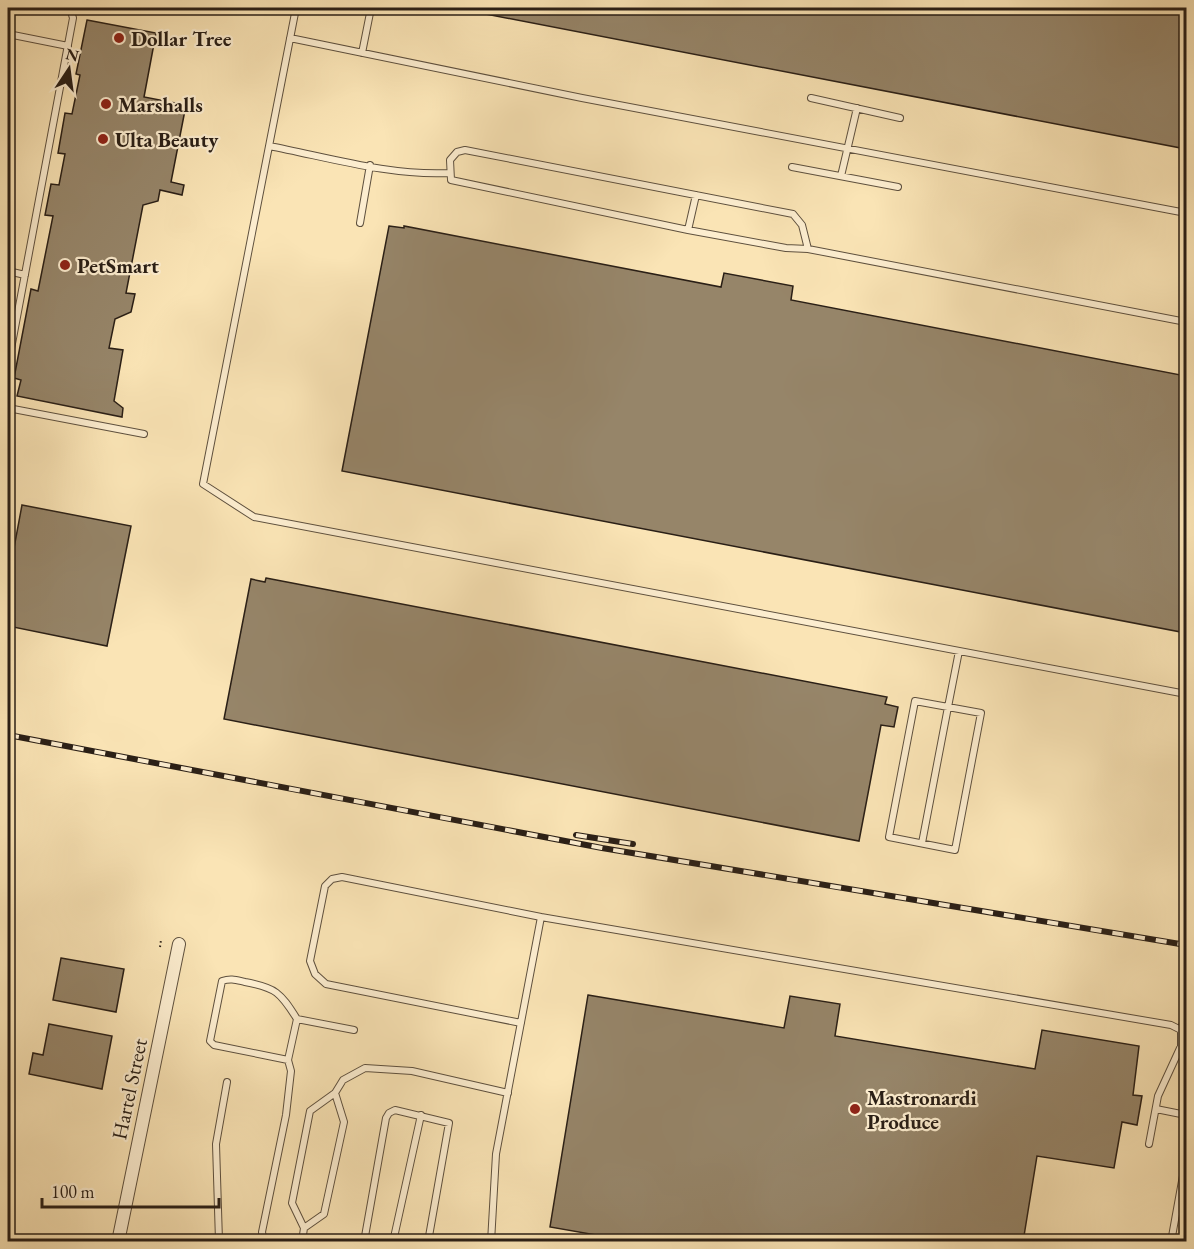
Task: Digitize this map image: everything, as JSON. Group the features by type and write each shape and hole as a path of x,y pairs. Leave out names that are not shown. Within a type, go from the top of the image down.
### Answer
{"street":[{"name":"Hartel Street","path":"118,1242 178,944"}],"lane":[{"path":"8,365 73,18 70,8"},
{"path":"296,8 203,484 254,517 1186,694"},
{"path":"362,53 371,8"},
{"path":"8,34 68,46"},
{"path":"290,38 848,149 1186,213"},
{"path":"811,98 900,118"},
{"path":"841,177 857,108"},
{"path":"268,146 370,165 432,174 449,173"},
{"path":"808,249 802,225 793,214 465,150 457,152 450,160 451,180 688,230 786,248 808,249 1186,322"},
{"path":"360,223 370,165"},
{"path":"792,167 898,187"},
{"path":"688,230 696,195"},
{"path":"8,272 24,275"},
{"path":"8,408 144,434"},
{"path":"922,843 959,651"},
{"path":"915,701 948,707 981,713 955,850 889,837 915,701"},
{"path":"521,1023 326,984 315,974 310,961 325,886 332,879 342,877 541,917 1171,1025 1181,1030"},
{"path":"491,1242 496,1154 541,917"},
{"path":"288,1060 214,1046 210,1041 222,981 230,978 269,987 278,993 297,1019 354,1030"},
{"path":"1149,1144 1158,1096 1181,1046 1181,1030 1186,1011"},
{"path":"264,1242 262,1232 286,1115 291,1071 288,1060 297,1019"},
{"path":"302,1242 304,1228 292,1203 310,1111 335,1093 343,1080 365,1068 412,1071 508,1093"},
{"path":"220,1241 216,1144 227,1082"},
{"path":"304,1228 324,1214 344,1122 335,1093"},
{"path":"1155,1109 1186,1115"},
{"path":"364,1242 386,1118 395,1110 444,1119 449,1123 450,1129 428,1242"},
{"path":"393,1242 421,1115"},
{"path":"1171,1242 1186,1159"}],"path":[{"path":"160,946 161,940"}],"building":[{"path":"476,8 1186,8 1186,149 475,12"},
{"path":"87,20 156,33 144,97 186,105 171,182 184,185 182,195 160,190 158,201 143,205 126,293 135,294 131,312 115,319 109,348 123,350 114,401 123,408 122,417 17,396 21,380 14,378 31,289 38,291 53,216 45,215 51,184 59,185 65,154 58,153 65,113 72,114 80,75 76,74"},
{"path":"389,226 404,228 404,226 721,287 724,273 793,286 791,300 1186,376 1186,633 342,471"},
{"path":"22,505 131,526 107,646 8,626 8,580"},
{"path":"266,578 887,697 885,704 898,707 894,727 881,725 859,841 224,719 251,579 265,582"},
{"path":"61,958 124,969 116,1012 53,1000"},
{"name":"Mastronardi Produce","path":"588,995 784,1028 790,996 840,1004 835,1036 1035,1069 1042,1030 1139,1046 1133,1095 1142,1096 1137,1125 1122,1122 1114,1168 1037,1156 1023,1242 636,1242 550,1227"},
{"path":"49,1024 112,1036 102,1089 29,1074 33,1053 43,1055"}],"railway":[{"path":"8,735 602,848 1186,945"},
{"path":"576,835 633,844"}],"place":[{"name":"Dollar Tree","path":"119,38"},
{"name":"Marshalls","path":"106,104"},
{"name":"Ulta Beauty","path":"103,139"},
{"name":"PetSmart","path":"65,265"},
{"name":"Mastronardi Produce","path":"855,1109"}]}
